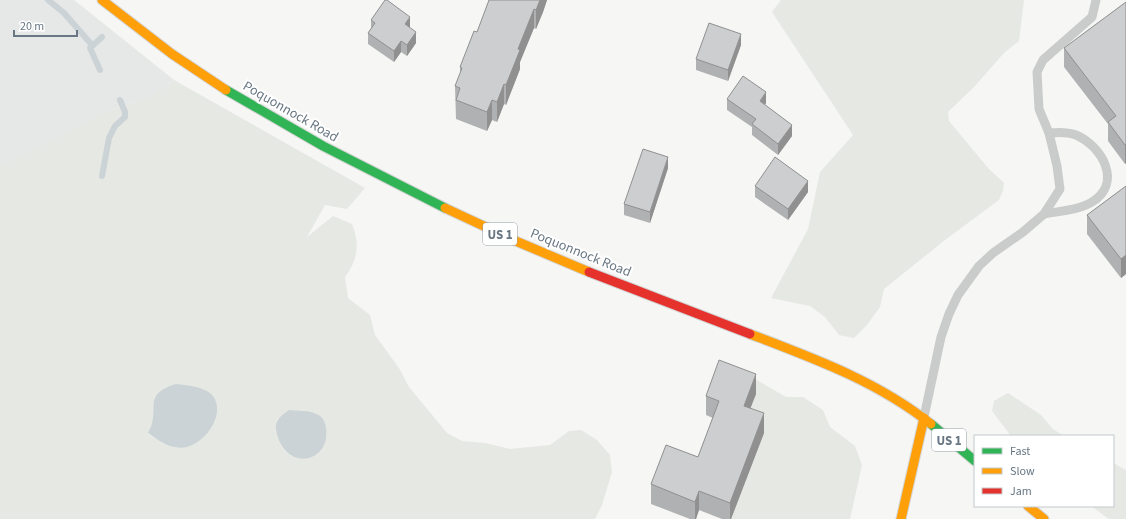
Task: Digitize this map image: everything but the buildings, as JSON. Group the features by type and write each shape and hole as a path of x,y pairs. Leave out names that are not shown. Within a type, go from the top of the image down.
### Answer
{"main road":[{"name":"Poquonnock Road","path":"102,0 186,64 254,106 346,158 480,225 571,265 819,361 899,400 924,418 974,460"},
{"path":"901,519 924,418"},
{"path":"1029,507 1044,519"}],"lane":[{"path":"924,418 942,337 949,314 958,295 979,266 988,257 1044,214 1060,189 1057,166 1049,132 1040,109 1037,72 1043,60 1092,17 1096,0"},
{"path":"1044,214 1082,206 1092,202 1103,191 1108,183 1106,166 1096,148 1075,135 1060,132 1049,132"}],"shaded area":[{"path":"0,0 74,0 174,80 153,97 111,110 0,167"},
{"path":"781,0 1024,0 1019,41 1004,53 975,86 948,112 949,121 988,168 1004,183 1003,191 999,200 945,240 884,289 880,307 867,325 854,338 839,335 825,317 810,306 771,298 808,229 820,172 853,135 772,12"},
{"path":"174,80 365,188 347,209 325,205 307,237 333,216 352,224 355,231 357,245 353,264 345,277 348,298 370,315 375,335 399,368 409,387 447,433 462,441 485,443 510,449 550,445 569,431 581,430 597,440 610,455 612,472 602,505 595,519 0,519 0,167 111,110 153,97","holes":["154,401 164,444 148,434 153,421","278,418 318,453 304,458 298,458 288,454 280,443 277,434 276,425"]},
{"path":"726,362 786,397 803,397 823,410 830,427 855,446 862,465 850,519 731,519 764,433 719,379"},
{"path":"176,384 206,390 213,396 217,411 212,426 207,433 194,444 182,448 171,446 148,433 152,425 155,398 158,393 165,388"},
{"path":"1008,393 1041,415 1053,429 1062,435 1010,435 992,411 994,401"},
{"path":"289,410 310,412 320,416 323,420 326,428 326,440 322,449 315,455 307,458 298,458 289,454 282,446 277,434 276,426 278,420"},
{"path":"1114,464 1126,470 1126,519 1109,519 1092,507 1114,507"}],"waterway":[{"path":"48,0 64,13 92,45"},
{"path":"100,70 90,48 102,37"},
{"path":"102,176 109,138 115,126 125,117 125,112 120,100"}],"traffic: fast":[{"path":"226,90 323,146 445,208"},
{"path":"931,424 974,460"}],"traffic: slow":[{"path":"102,0 172,54 226,90"},
{"path":"445,208 518,242 589,272"},
{"path":"750,334 821,362 867,383 889,395 931,424"},
{"path":"901,519 924,418"},
{"path":"1029,507 1044,519"}],"traffic: jam":[{"path":"589,272 750,334"}]}
